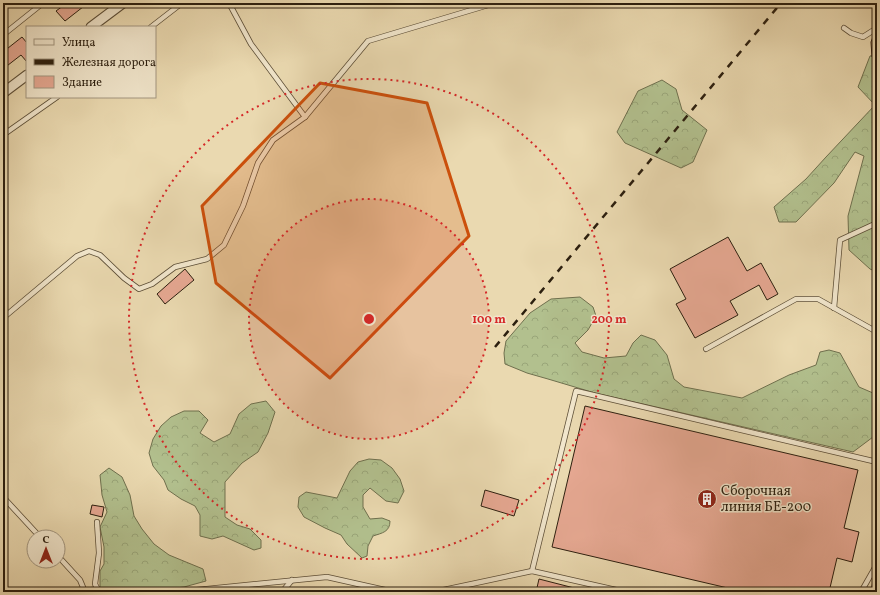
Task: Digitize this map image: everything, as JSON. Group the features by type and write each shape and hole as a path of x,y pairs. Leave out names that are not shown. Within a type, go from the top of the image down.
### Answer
{"street":[{"path":"92,26 123,3"},
{"path":"3,93 26,76"}],"lane":[{"path":"3,35 43,3"},
{"path":"152,26 182,3"},
{"path":"229,3 251,44 305,117"},
{"path":"3,318 77,256 89,251 100,255 124,278 139,289 152,284 175,267 207,259 224,245 243,206 258,163 273,140 305,117 368,41 495,3"},
{"path":"844,28 863,38 877,28"},
{"path":"3,136 56,98"},
{"path":"834,308 840,240 877,223"},
{"path":"706,349 796,299 818,299 877,332"},
{"path":"532,571 576,391 877,462"},
{"path":"3,497 33,529"},
{"path":"66,565 80,580 85,592 98,591 95,584 99,553 97,522"},
{"path":"861,592 877,564"},
{"path":"434,592 532,571 625,592"},
{"path":"872,592 877,576"},
{"path":"177,592 327,577 394,592"},
{"path":"282,592 292,580"}],"highlighted area":[{"path":"320,83 427,103 469,236 330,378 216,283 202,206"}],"green space":[{"path":"877,55 877,272 870,269 849,250 848,216 864,156 855,152 834,183 796,222 779,222 774,207 806,179 875,105 858,87 870,56"},
{"path":"662,80 676,89 682,110 707,130 693,162 681,168 625,143 617,132 638,91"},
{"path":"580,297 593,307 596,316 588,330 575,343 582,352 604,358 626,356 633,343 641,335 655,340 667,355 674,379 684,387 742,398 789,375 816,365 820,352 829,350 840,353 859,387 873,393 877,393 877,434 853,452 595,393 527,373 505,364 504,353 506,341 530,313 551,299"},
{"path":"266,401 275,412 268,433 258,452 242,463 225,482 225,517 237,525 250,529 261,540 261,548 254,550 223,536 212,539 200,536 200,515 195,506 168,490 164,480 153,466 149,453 153,439 161,426 171,417 184,411 199,411 208,420 200,433 214,442 230,434 239,414 251,404"},
{"path":"369,459 381,460 392,468 400,479 404,491 398,503 386,501 370,488 363,495 363,507 370,519 382,518 390,521 390,525 387,530 373,536 368,546 367,556 362,558 347,544 341,535 304,517 298,507 299,497 306,492 337,498 350,471 358,462"},
{"path":"109,468 122,477 130,495 134,516 154,544 169,555 203,569 206,581 184,587 139,592 105,592 100,590 100,571 104,564 104,547 100,527 107,512 102,495 100,475"}],"building":[{"path":"67,3 88,3 65,21 56,11"},
{"path":"877,32 877,57 872,57 871,42 874,34"},
{"path":"22,37 26,42 26,61 21,55 3,69 3,52"},
{"path":"728,237 747,271 761,263 778,294 767,300 759,285 730,301 738,315 695,338 676,304 686,299 670,269"},
{"path":"185,269 194,280 165,304 157,294"},
{"name":"Сборочная линия БЕ-200","path":"585,406 858,470 844,528 859,532 852,562 837,558 829,592 745,592 552,547"},
{"path":"485,490 519,500 514,516 481,506"},
{"path":"92,505 104,507 102,517 90,514"},
{"path":"539,579 582,590 582,592 536,592"}],"railway":[{"path":"495,347 781,3"}],"place":[{"name":"Сборочная линия БЕ-200","path":"707,499"}]}
